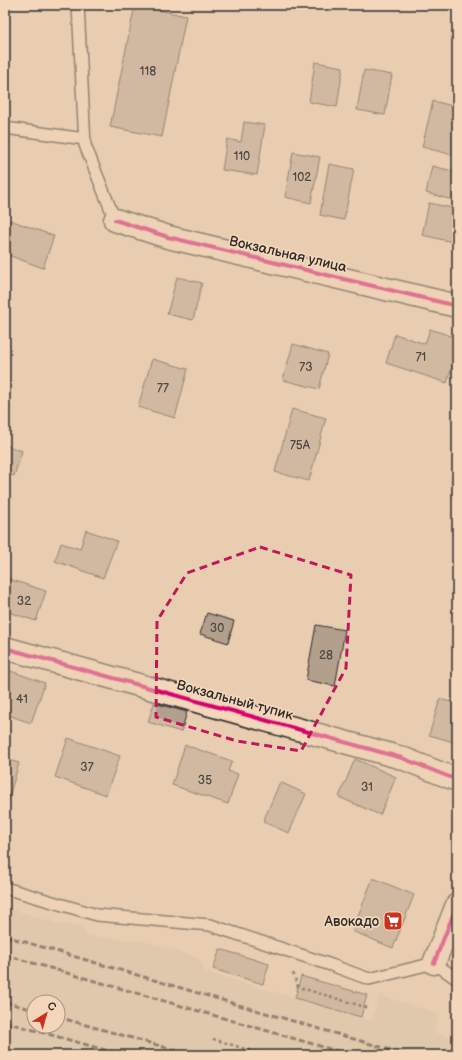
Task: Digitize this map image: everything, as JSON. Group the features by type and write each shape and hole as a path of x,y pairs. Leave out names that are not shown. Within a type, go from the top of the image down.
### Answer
{"street":[{"name":"Вокзальная улица","path":"115,220 168,237 457,306"},
{"name":"Вокзальный тупик","path":"5,648 402,758 457,780"},
{"path":"434,963 457,905"}],"lane":[{"path":"78,5 85,145 115,220"},
{"path":"5,128 85,139"},
{"path":"5,888 97,915 210,925 331,965 369,980 434,963 457,978"}],"path":[{"path":"298,987 368,1008"},
{"path":"213,1039 265,1055"}],"highlighted area":[{"path":"260,547 351,575 346,668 301,751 237,741 156,717 157,621 187,573"}],"shaded area":[{"path":"5,907 60,925 82,926 86,936 144,941 198,958 206,972 372,1021 379,995 439,1014 433,1032 457,1040 457,1055 28,1055 5,1048"}],"building":[{"path":"135,5 186,16 162,137 110,127"},
{"path":"315,62 343,67 337,107 309,102"},
{"path":"364,70 392,75 385,115 357,110"},
{"path":"433,101 457,107 457,156 422,147"},
{"path":"244,122 265,125 257,175 222,170 227,139 241,142"},
{"path":"293,152 320,157 311,203 285,197"},
{"path":"329,164 354,169 344,220 320,215"},
{"path":"432,166 457,172 457,201 426,193"},
{"path":"429,203 457,209 457,243 422,235"},
{"path":"10,220 54,236 43,268 5,254 5,232"},
{"path":"177,277 202,283 193,320 167,314"},
{"path":"430,329 457,338 457,351 447,383 386,363 395,334 425,344"},
{"path":"293,344 328,354 319,389 283,380"},
{"path":"152,359 188,369 175,418 138,407"},
{"path":"292,409 326,418 309,481 275,472"},
{"path":"5,445 22,451 14,476 5,473"},
{"path":"457,456 457,483 451,482"},
{"path":"86,530 117,541 103,578 55,561 61,543 80,549"},
{"path":"6,578 46,591 36,621 5,611"},
{"path":"207,613 234,621 228,643 200,634"},
{"path":"316,625 345,630 335,686 306,680"},
{"path":"5,669 45,683 31,723 5,714"},
{"path":"440,699 457,704 457,743 429,735"},
{"path":"154,703 187,712 181,732 148,722"},
{"path":"68,738 120,756 106,795 55,777"},
{"path":"185,745 232,761 228,771 238,774 228,804 172,785"},
{"path":"5,759 19,763 5,811"},
{"path":"355,759 396,777 380,815 339,797"},
{"path":"280,782 306,794 289,833 263,822"},
{"path":"373,878 414,895 393,948 352,931"},
{"path":"220,949 269,964 263,984 213,969"},
{"path":"301,976 367,995 361,1017 295,998"}],"railway":[{"path":"5,936 408,1055"},
{"path":"5,955 351,1055"},
{"path":"5,1002 26,1008"},
{"path":"66,1019 192,1055"},
{"path":"5,1022 123,1055"}],"cycle path":[{"path":"115,220 168,237 457,306"},
{"path":"5,648 402,758 457,780"},
{"path":"434,963 457,905"}],"place":[{"name":"Авокадо","path":"393,921"}]}
